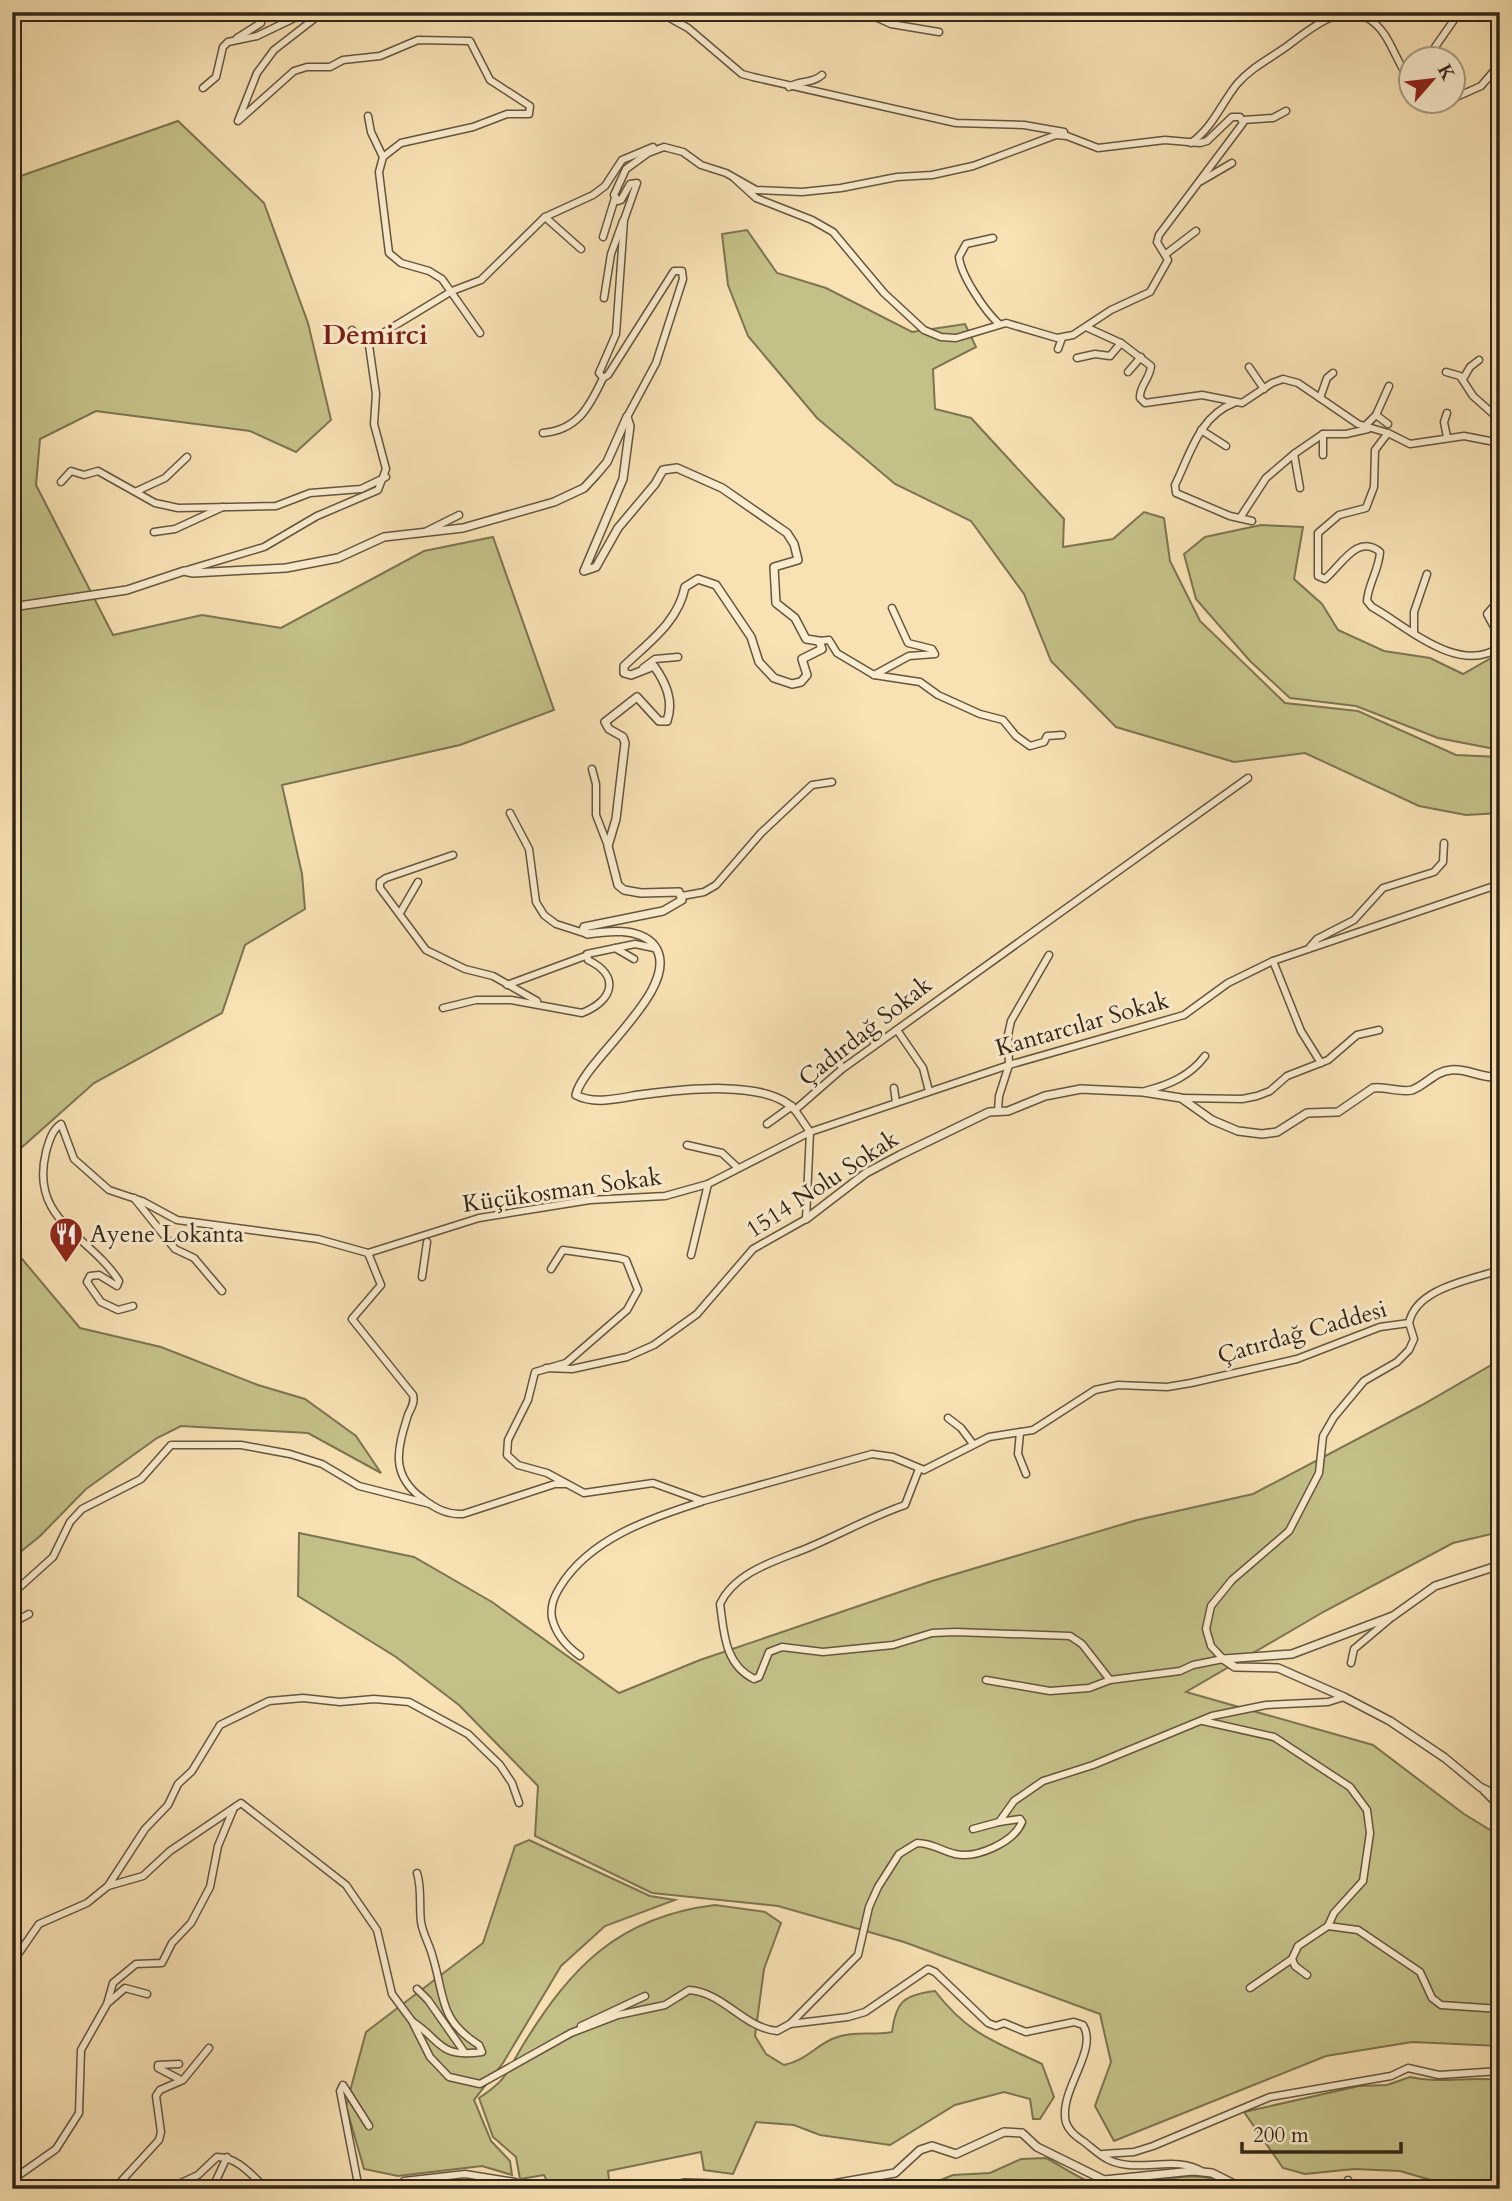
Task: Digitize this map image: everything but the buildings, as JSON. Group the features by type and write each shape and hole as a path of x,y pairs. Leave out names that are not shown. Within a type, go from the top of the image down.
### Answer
{"street":[{"path":"235,39 257,36 307,12"},
{"path":"323,12 274,50 257,73 238,121 294,71 380,56 418,40 455,38 470,41 490,80 530,106 529,114 507,114 473,127 401,143 383,157"},
{"path":"659,12 688,28 742,74 789,87 956,123 1024,125 1056,130 1098,148 1165,139 1191,143 1207,141 1232,117 1242,120 1273,118 1286,111"},
{"path":"864,12 891,24 939,32"},
{"path":"1436,46 1456,18 1445,12"},
{"path":"1191,143 1216,118 1234,87 1254,66 1280,51 1310,27 1335,17 1355,15 1370,19 1383,33 1396,56"},
{"path":"203,88 216,77 223,47 261,23"},
{"path":"1466,93 1481,86 1500,64"},
{"path":"789,87 796,83 817,80 822,75"},
{"path":"368,116 371,132 383,157 379,187 389,253 401,263 442,279 480,333"},
{"path":"733,177 755,198 812,220 833,232 884,293 923,330 952,338 1010,323 1062,338 1088,328 1111,310 1150,292 1167,264 1166,254 1158,238 1194,186 1238,133 1242,120"},
{"path":"369,345 404,319 452,291 488,275 545,217 599,191 622,160 640,150 664,147 683,152 701,165 733,177 755,190 833,189 897,177 932,175 973,166 1056,135 1071,137"},
{"path":"603,237 615,198 614,191 626,169 648,153 664,147"},
{"path":"1194,186 1232,163"},
{"path":"604,298 612,250 637,183 630,184 621,200 615,198"},
{"path":"545,217 581,249"},
{"path":"603,378 600,373 617,334 624,220"},
{"path":"1166,254 1196,231"},
{"path":"993,239 966,244 959,257 961,268 984,308 999,324"},
{"path":"184,571 193,573 286,568 338,558 384,537 488,523 514,512 554,502 584,488 607,462 662,349 675,297 683,279 682,271 674,271 665,282 608,375 603,378 570,427 557,433 542,433"},
{"path":"1088,328 1121,342 1151,366 1151,373 1139,391 1140,398 1145,403 1202,395 1242,403 1283,379 1298,383 1366,428 1388,433 1410,444 1464,436 1500,443"},
{"path":"12,607 127,590 277,541 317,516 372,495 386,477 386,461 374,424 376,394 369,345 352,330"},
{"path":"1058,349 1062,338"},
{"path":"1077,358 1095,354 1110,356 1121,342"},
{"path":"1128,372 1141,358"},
{"path":"1463,379 1479,360"},
{"path":"1249,367 1264,388"},
{"path":"1446,372 1454,372 1463,379 1473,396 1500,420"},
{"path":"1320,398 1327,378 1333,373"},
{"path":"1240,518 1266,478 1294,454 1323,434 1346,434 1366,428 1376,415 1389,386"},
{"path":"1234,403 1221,409 1201,430 1175,485 1176,493 1240,518 1252,520"},
{"path":"1447,413 1444,418 1447,438"},
{"path":"1376,415 1388,424"},
{"path":"627,417 630,426 623,480 584,572 596,567 618,528 655,484 663,470 677,468 722,488 787,533 794,544 798,560 774,567 773,595 776,603 795,618 806,639 829,640 837,653 874,675 920,682 938,695 980,714 1003,720 1016,737 1030,746 1044,742 1047,736 1062,735"},
{"path":"1201,430 1226,446"},
{"path":"1388,433 1375,450 1374,487 1366,508 1332,518 1318,533 1315,540 1318,576 1325,579 1352,552 1365,545 1372,546 1380,552 1380,560 1367,601 1434,645 1462,654 1492,651 1500,647"},
{"path":"1323,434 1323,455"},
{"path":"1294,454 1300,488"},
{"path":"137,491 159,482 187,457"},
{"path":"61,482 71,471 84,475 98,471 163,507 223,508 276,506 310,493 361,489 386,477"},
{"path":"154,532 175,529 223,508"},
{"path":"425,531 459,515"},
{"path":"1414,634 1414,612 1427,574"},
{"path":"678,657 655,659 631,675 622,670 666,627 681,604 685,587 698,579 716,585 751,637 759,662 774,678 792,684 805,678 802,659 820,651 822,645 819,641"},
{"path":"1500,599 1487,614 1500,638"},
{"path":"874,675 909,656 934,654 932,649 908,643 892,608"},
{"path":"608,846 616,819 625,743 623,737 609,730 606,722 637,697 659,721 667,721 671,709 670,698 658,671 654,666 643,668"},
{"path":"592,769 596,784 596,815 618,884 624,890 640,893 678,892 682,896"},
{"name":"Çadırdağ Sokak","path":"656,949 659,967 652,986 627,1028 576,1096 593,1100 693,1089 720,1090 765,1093 793,1108 875,1045 1248,778"},
{"path":"682,896 704,892 716,885 761,833 811,785 832,782"},
{"path":"510,813 528,849 536,902 556,924 584,933 633,933 648,939 656,949"},
{"path":"1310,947 1317,939 1354,920 1383,888 1434,872 1443,862 1444,843"},
{"path":"453,855 380,882 380,888 426,950 466,969 493,976 541,1003"},
{"path":"400,913 418,882"},
{"name":"Kantarcılar Sokak","path":"810,1132 1009,1065 1184,1015 1228,983 1273,961 1500,884"},
{"path":"584,933 587,925 676,907 682,896"},
{"path":"507,985 588,955 615,948 648,944 656,949"},
{"path":"615,948 634,959"},
{"path":"443,1008 475,1000 541,1003 582,1013 604,999 610,987 609,976 604,968 588,960 588,955"},
{"path":"998,1111 999,1096 1009,1065 1008,1035 1013,1014 1049,956"},
{"path":"1273,961 1301,1031 1321,1063"},
{"path":"870,1030 875,1045"},
{"path":"897,1030 923,1068 929,1091"},
{"path":"1181,1098 1250,1098 1270,1091 1287,1076 1321,1063 1357,1035 1379,1030"},
{"path":"837,1054 842,1069"},
{"path":"1143,1092 1166,1085 1187,1074 1205,1056"},
{"path":"1181,1098 1212,1120 1238,1131 1262,1135 1277,1132 1307,1114 1346,1108 1373,1088 1403,1091 1415,1089 1435,1074 1449,1070 1462,1069 1480,1077 1500,1077"},
{"path":"894,1088 896,1102"},
{"name":"1514 Nolu Sokak","path":"546,1368 572,1369 627,1357 654,1345 697,1314 753,1249 806,1219 866,1174 989,1112 1008,1111 1045,1096 1081,1089 1143,1092 1181,1098"},
{"path":"767,1124 793,1108 810,1132 806,1219"},
{"path":"133,1306 118,1310 97,1298 87,1282 90,1276 99,1276 117,1286 119,1281 107,1265 66,1228 51,1206 43,1167 56,1128 62,1124 68,1149 78,1164 109,1190 134,1198 180,1221 318,1239 368,1253 382,1285 352,1319 412,1395 414,1401 404,1428 398,1458 409,1489 450,1514 463,1514 555,1484 566,1484"},
{"name":"Küçükosman Sokak","path":"368,1253 479,1218 590,1200 665,1196 708,1184 810,1132"},
{"path":"687,1145 722,1153 738,1168"},
{"path":"691,1255 708,1184"},
{"path":"134,1198 175,1249 194,1258 222,1291"},
{"path":"422,1277 427,1242"},
{"path":"551,1269 563,1250 619,1258 626,1260 630,1266 638,1290 627,1310 566,1363 535,1372 528,1400 506,1448 508,1455 518,1465 547,1473 584,1493 653,1483 703,1501"},
{"path":"1409,1323 1416,1306 1429,1295 1500,1270"},
{"name":"Çatırdağ Caddesi","path":"919,1469 931,1467 989,1437 1033,1430 1095,1390 1118,1385 1167,1387 1191,1382 1297,1359 1380,1327 1409,1323 1414,1333 1409,1350 1397,1362 1364,1381 1326,1428 1319,1473 1289,1531 1232,1580 1211,1606 1206,1629 1211,1646 1223,1660"},
{"path":"948,1418 961,1428 973,1444"},
{"path":"1020,1432 1018,1454 1026,1474"},
{"path":"12,1594 53,1557 70,1522 82,1509 141,1479 171,1445 241,1445 290,1454 322,1464 359,1486 430,1504"},
{"path":"580,1656 562,1641 551,1614 553,1600 572,1568 620,1534 703,1501 872,1454 893,1457 919,1469 905,1505 865,1519 806,1549 779,1558 732,1586 720,1604 726,1644 732,1660 754,1679 759,1677 769,1652 782,1647 823,1652 893,1645 932,1633 955,1632 1070,1636 1082,1644 1110,1680"},
{"path":"1351,1663 1354,1649 1393,1616 1435,1586 1500,1564"},
{"path":"12,1623 29,1615"},
{"path":"986,1680 1050,1691 1089,1688 1110,1680 1180,1671 1193,1665 1292,1654 1393,1616"},
{"path":"1223,1660 1235,1667 1278,1668 1390,1721 1445,1758 1500,1807"},
{"path":"999,1822 1014,1801 1043,1781 1212,1716 1266,1705 1328,1702 1344,1697"},
{"path":"12,1963 39,1924 87,1903 108,1886 145,1829 168,1805 178,1784 192,1771 220,1725 269,1701 303,1698 340,1702 374,1699 409,1702 468,1734 500,1765 512,1783 519,1803"},
{"path":"1203,1721 1274,1737 1313,1760 1350,1787 1360,1798 1370,1822 1363,1881 1335,1913 1328,1926 1298,1946 1292,1959 1250,1988"},
{"path":"1480,1787 1500,1797"},
{"path":"108,1886 143,1876 170,1851 235,1805 246,1805 346,1885 377,1930 392,1994 412,2021 442,2073 468,2084 485,2083 603,2013 645,1996"},
{"path":"12,2180 56,2150 79,2113 81,2050 107,2004 113,1983 136,1964 162,1963 172,1943 191,1923 210,1887 218,1846 235,1805"},
{"path":"571,2033 618,2015 665,2005 689,1990 717,1998 766,2030 777,2031 790,2024 858,1955 869,1907 899,1854 918,1843 962,1855 988,1850 1006,1839 1022,1822 1020,1819 999,1822 973,1829"},
{"path":"412,2021 439,2047 465,2053 482,2052 480,2045 467,2037 452,2020 442,2001 433,1956 422,1926 417,1873"},
{"path":"1328,1926 1358,1930 1420,1972 1432,1998 1441,2005 1500,2009"},
{"path":"1292,1959 1299,1971 1307,1975"},
{"path":"790,2024 848,2017 865,2012 928,1969 935,1972 988,2023 996,2025 1003,2022 1026,2032 1074,2022 1083,2025 1088,2045 1068,2092 1065,2117 1075,2136 1111,2161 1142,2166 1191,2164 1203,2172"},
{"path":"107,2004 125,1988 147,1994"},
{"path":"417,1989 465,2053"},
{"path":"114,2189 159,2140 161,2132 156,2096 160,2090 183,2080 209,2048"},
{"path":"179,2064 158,2065 158,2068 183,2080"},
{"path":"1101,2155 1134,2152 1153,2146 1270,2096 1391,2076 1408,2068 1439,2075 1500,2071"},
{"path":"359,2189 347,2141 340,2091 343,2085 369,2126"},
{"path":"667,2189 684,2183 816,2187 895,2173 919,2150 932,2147 956,2154 1004,2132 1022,2133 1037,2147 1104,2180 1203,2172 1212,2173 1244,2189"},
{"path":"168,2189 198,2175 217,2157 227,2157 267,2189"},
{"path":"212,2189 227,2157"},
{"path":"404,2181 465,2174 515,2182 506,2189"},
{"path":"1345,2189 1348,2180"}],"shaded area":[{"path":"178,121 264,203 308,323 331,420 296,452 250,431 96,411 40,439 36,485 113,635 202,615 281,628 424,551 493,537 554,710 460,745 282,785 302,874 305,909 245,945 222,1013 94,1083 20,1149 12,1164 12,179"},
{"path":"747,230 777,273 826,288 912,332 965,324 976,347 933,369 935,409 971,418 1064,519 1063,547 1113,539 1144,512 1164,518 1170,561 1200,621 1285,703 1358,711 1456,755 1500,757 1500,813 1466,815 1419,806 1305,753 1234,762 1116,727 1051,661 1024,594 971,521 895,484 817,418 748,336 728,285 722,234"},
{"path":"1261,525 1303,527 1294,579 1322,604 1338,630 1384,651 1430,658 1463,674 1500,653 1500,750 1438,738 1356,706 1290,698 1250,661 1196,599 1184,554 1205,537"},
{"path":"12,1247 80,1328 161,1347 258,1385 305,1399 356,1436 381,1473 308,1433 181,1426 157,1438 86,1489 40,1536 12,1559"},
{"path":"1500,1360 1500,1532 1453,1543 1325,1611 1186,1692 1373,1745 1464,1814 1500,1836 1500,2046 1412,2042 1326,2056 1114,2141 1095,2106 1111,2062 1100,2014 904,1942 778,1906 652,1893 535,1836 538,1786 459,1705 396,1657 298,1596 299,1533 414,1557 492,1602 619,1693 700,1660 932,1581 1137,1520 1253,1494 1422,1405"},
{"path":"529,1840 650,1896 675,1900 605,1926 561,1966 503,2063 474,2100 491,2141 510,2161 512,2175 482,2166 398,2176 364,2169 346,2106 366,2032 483,1943 515,1846"},
{"path":"715,1905 765,1912 781,1923 764,1969 755,2036 766,2054 784,2065 840,2036 892,2032 896,2013 903,2001 935,1991 959,2018 971,2027 1042,2064 1054,2097 1040,2119 1033,2119 1030,2099 1004,2092 955,2105 890,2145 820,2135 794,2125 756,2122 733,2174 704,2170 701,2152 608,2171 610,2189 551,2189 544,2175 520,2179 516,2157 493,2137 479,2098 501,2080 560,1992 601,1950 624,1934 651,1921 681,1911"},
{"path":"1410,2077 1432,2080 1500,2080 1500,2189 1461,2189 1400,2171 1354,2169 1305,2174 1283,2168 1244,2112 1359,2086 1387,2085"},
{"path":"1046,2158 1086,2180 1103,2186 1205,2177 1220,2181 1233,2189 918,2189 953,2175 990,2173 1021,2159"}],"place":[{"name":"Ayene Lokanta","path":"66,1264"}],"district":[{"name":"Demirci","path":"375,334"}]}
